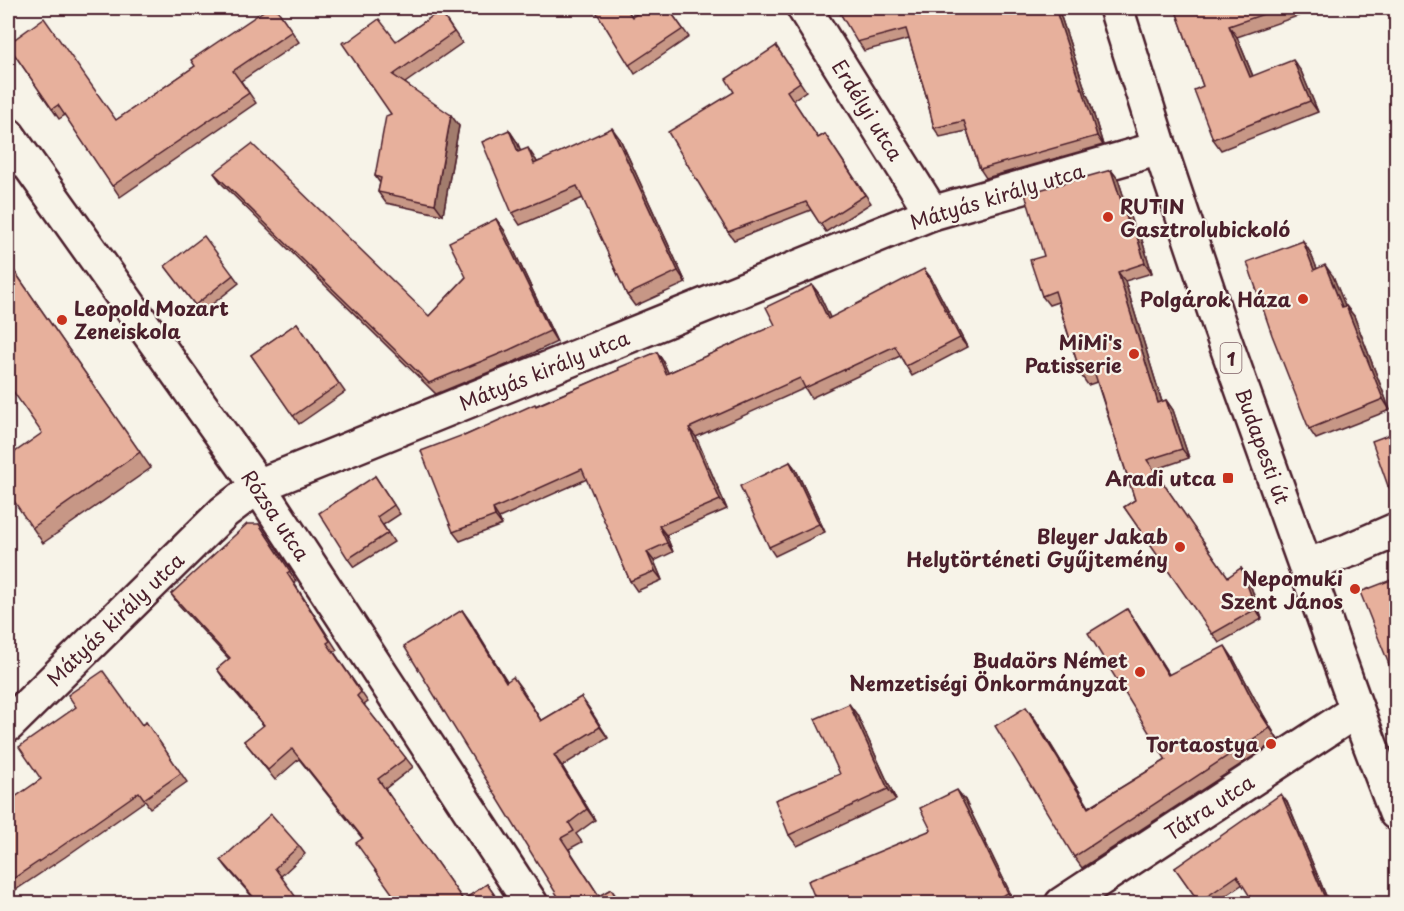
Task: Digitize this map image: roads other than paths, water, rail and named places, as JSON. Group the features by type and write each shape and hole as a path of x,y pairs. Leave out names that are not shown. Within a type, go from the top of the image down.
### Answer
{"street":[{"name":"Erdélyi utca","path":"804,8 932,213"},
{"name":"Budapesti út","path":"1116,8 1225,342 1356,710 1396,813"},
{"name":"Rózsa utca","path":"8,135 258,486 531,903"},
{"name":"Mátyás király utca","path":"8,725 224,512 258,486 932,213 1160,148"},
{"path":"1306,566 1396,530"},
{"name":"Tátra utca","path":"1062,903 1356,710"}],"place":[{"name":"RUTIN Gasztrolubickoló","path":"1108,217"},
{"name":"Polgárok Háza","path":"1303,299"},
{"name":"Leopold Mozart Zeneiskola","path":"62,320"},
{"name":"MiMi's Patisserie","path":"1134,354"},
{"name":"Aradi utca","path":"1228,478"},
{"name":"Bleyer Jakab Helytörténeti Gyűjtemény","path":"1180,547"},
{"name":"Nepomuki Szent János","path":"1355,589"},
{"name":"Budaörs Német Nemzetiségi Önkormányzat","path":"1140,672"},
{"name":"Tortaostya","path":"1271,744"}]}
